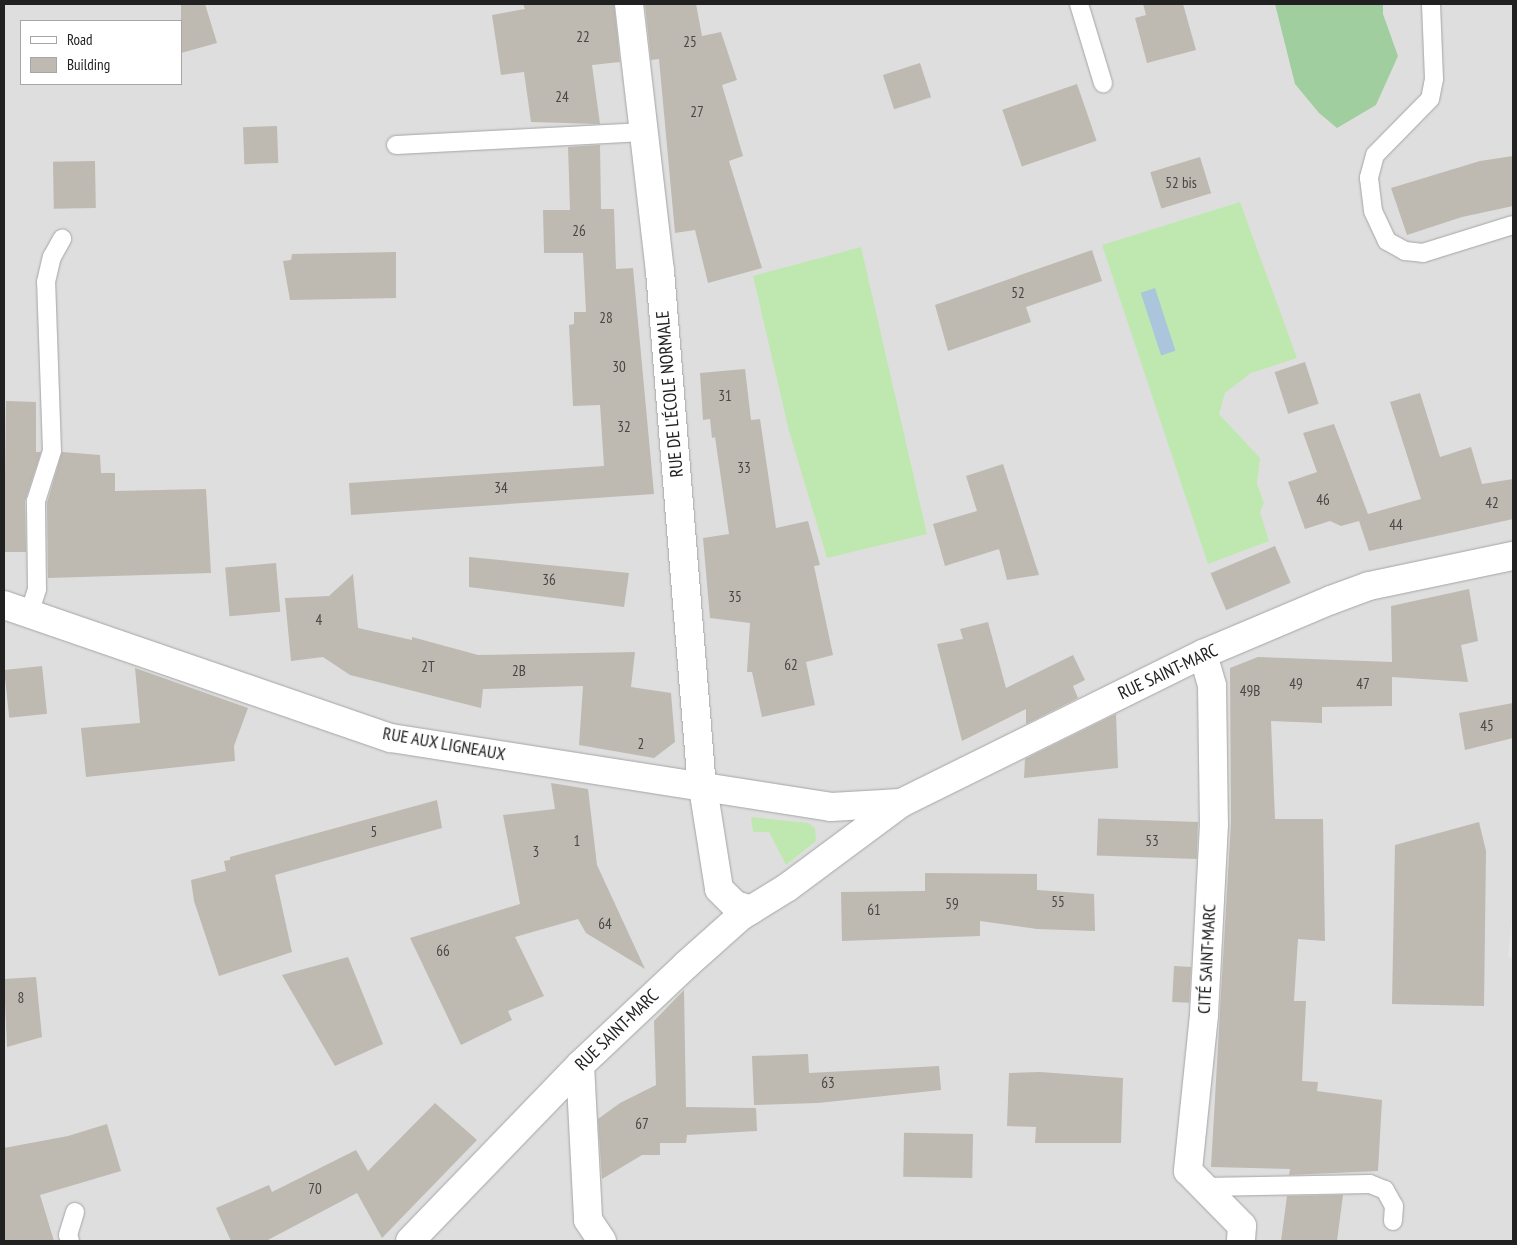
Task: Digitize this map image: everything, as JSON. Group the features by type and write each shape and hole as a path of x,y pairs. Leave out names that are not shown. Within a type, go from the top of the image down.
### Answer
{"street":[{"name":"RUE DE L'ÉCOLE NORMALE","path":"629,4 661,281 703,785 720,889 734,905 752,910"},
{"name":"RUE SAINT-MARC","path":"410,1241 580,1065 693,958 752,910 901,803 1203,654 1369,586 1513,556"},
{"name":"RUE AUX LIGNEAUX","path":"4,605 391,738 703,785 736,794 831,807 901,803"},
{"name":"CITÉ SAINT-MARC","path":"1203,654 1212,686 1214,824 1204,1015 1188,1172 1242,1226 1241,1241"},
{"path":"831,807 846,844"},
{"path":"580,1065 588,1220 602,1241"}],"lane":[{"path":"1078,4 1103,83"},
{"path":"1431,4 1434,79 1430,99 1375,155 1369,178 1373,211 1387,241 1405,251 1423,253 1513,225"},
{"path":"396,145 645,132"},
{"path":"30,614 36,589 36,501 52,451 46,282 52,257 62,239"},
{"path":"1204,1187 1370,1184 1384,1190 1394,1206 1393,1221"},
{"path":"70,1241 68,1235 75,1212"}],"shaded area":[{"path":"4,4 1513,4 1513,1241 4,1241"},
{"path":"1513,907 1513,958 1508,957"}],"green space":[{"path":"1275,4 1383,4 1383,14 1398,56 1376,105 1337,128 1319,113 1295,84"},
{"path":"1240,202 1297,358 1251,373 1225,393 1219,414 1260,458 1257,484 1264,503 1260,512 1269,541 1208,564 1102,245"},
{"path":"861,247 927,534 827,558 789,431 753,276"},
{"path":"751,817 808,823 815,828 816,841 786,865 769,832 753,832"}],"water":[{"path":"1155,288 1175,351 1161,355 1141,293"}],"building":[{"path":"181,4 205,4 217,43 182,53"},
{"path":"523,4 614,4 620,62 592,65 600,124 531,122 524,72 501,75 492,15 525,9"},
{"path":"645,4 696,4 702,36 721,32 737,80 722,85 743,156 729,161 762,268 708,283 695,230 675,233 659,59 651,60"},
{"path":"1143,4 1183,4 1196,50 1147,63 1135,18 1146,15"},
{"path":"920,63 931,97 894,109 883,75"},
{"path":"1077,84 1097,141 1022,166 1002,110"},
{"path":"277,126 278,163 244,164 243,127"},
{"path":"600,145 601,209 614,209 616,269 633,268 654,494 351,515 349,483 604,466 600,405 573,406 569,325 574,324 574,312 586,312 583,253 544,253 543,210 570,210 568,147"},
{"path":"1513,156 1513,206 1462,217 1407,235 1391,188 1480,161"},
{"path":"1200,157 1211,193 1161,209 1150,172"},
{"path":"95,161 96,208 54,209 53,162"},
{"path":"1092,250 1102,281 1026,307 1031,322 948,351 935,305"},
{"path":"396,252 396,298 290,300 283,261 291,260 292,254"},
{"path":"1305,362 1319,404 1288,414 1275,372"},
{"path":"745,369 751,420 760,419 776,528 808,521 820,565 814,566 833,655 806,662 815,705 762,717 752,672 747,672 750,623 710,618 703,538 729,534 715,437 712,438 710,419 703,420 700,373"},
{"path":"1420,393 1440,457 1471,447 1482,484 1513,479 1513,519 1369,551 1359,521 1341,526 1330,521 1305,529 1288,482 1317,472 1303,433 1334,424 1368,514 1421,499 1390,402"},
{"path":"6,401 36,402 36,452 41,452 25,501 26,552 4,552"},
{"path":"62,452 100,455 101,473 115,473 115,491 206,489 211,573 48,578 47,503"},
{"path":"1003,464 1039,575 1007,580 999,549 945,566 933,524 977,511 966,476"},
{"path":"1275,546 1291,583 1226,610 1211,573"},
{"path":"469,557 629,573 624,607 469,587"},
{"path":"276,563 280,612 229,616 225,567"},
{"path":"353,574 358,628 412,640 412,637 478,655 635,652 631,687 671,693 675,742 654,758 579,745 583,686 483,689 481,708 350,675 323,657 291,661 285,598 329,596"},
{"path":"1469,589 1478,641 1461,645 1468,682 1392,677 1392,706 1322,707 1322,723 1271,721 1275,819 1323,819 1325,941 1298,939 1294,1001 1306,1001 1302,1081 1318,1082 1317,1091 1382,1100 1378,1171 1289,1175 1290,1169 1211,1167 1231,822 1230,668 1258,657 1392,662 1391,606"},
{"path":"988,622 1006,688 1073,655 1085,680 1073,686 1078,698 1026,724 1026,709 962,741 937,644 963,639 960,629"},
{"path":"42,666 47,714 9,718 4,670"},
{"path":"135,668 248,708 234,746 235,761 86,777 81,728 140,723"},
{"path":"1513,703 1513,738 1465,750 1459,713"},
{"path":"1116,714 1118,768 1024,778 1025,759"},
{"path":"551,783 588,789 597,865 645,969 586,933 578,919 515,937 544,996 508,1011 512,1020 461,1045 410,938 520,904 503,815 555,809"},
{"path":"437,800 442,828 275,875 292,952 219,976 194,901 191,880 226,871 224,861 230,860 230,857"},
{"path":"1098,819 1198,822 1197,859 1097,855"},
{"path":"1479,822 1486,851 1484,1006 1392,1004 1395,845"},
{"path":"925,873 1037,874 1037,890 1094,894 1095,931 1037,929 980,921 980,936 842,941 841,892 925,891"},
{"path":"348,957 383,1044 335,1066 282,975"},
{"path":"1174,966 1191,967 1189,1003 1172,1002"},
{"path":"36,977 42,1037 7,1047 4,979"},
{"path":"684,990 686,1107 756,1108 757,1131 687,1135 686,1143 660,1143 660,1155 642,1155 602,1179 598,1119 620,1103 656,1085 654,1021"},
{"path":"808,1054 809,1073 939,1066 941,1090 818,1103 754,1105 752,1056"},
{"path":"1040,1072 1123,1078 1121,1143 1035,1143 1036,1127 1007,1126 1009,1073"},
{"path":"435,1103 477,1140 382,1238 357,1193 266,1241 231,1241 216,1208 269,1185 272,1192 356,1150 368,1171"},
{"path":"107,1124 121,1171 40,1195 54,1241 4,1241 4,1148 68,1136"},
{"path":"904,1133 973,1134 972,1178 903,1177"},
{"path":"1343,1195 1337,1241 1281,1241 1287,1196"}]}
